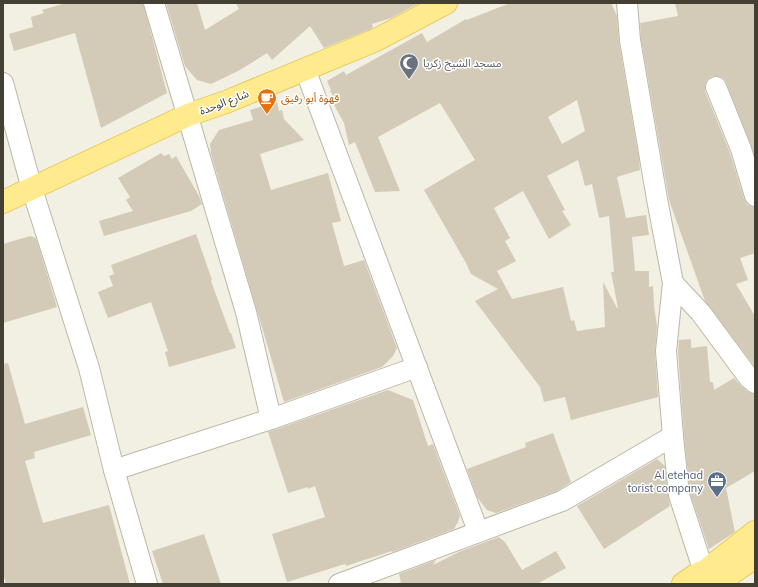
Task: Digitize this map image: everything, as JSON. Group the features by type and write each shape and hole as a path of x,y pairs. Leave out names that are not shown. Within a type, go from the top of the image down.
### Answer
{"main road":[{"name":"شارع الوحدة","path":"3,202 188,115 226,102 376,40 446,3"},
{"path":"710,578 755,532"},
{"path":"683,584 698,573 710,578 755,557"}],"street":[{"path":"154,3 246,312 271,419"},
{"path":"628,3 630,40 673,283 666,351 679,495 710,578"},
{"path":"305,69 417,367 436,424 478,532"},
{"path":"3,82 32,189 89,368 114,470 147,584"},
{"path":"716,87 741,149 755,196"},
{"path":"673,283 701,313 749,378 755,383"},
{"path":"114,470 271,419 417,367"},
{"path":"339,584 562,501 673,436"}],"building":[{"path":"66,3 143,3 167,93 101,128 75,33 14,51 9,34 33,27 31,17 44,13 42,10"},
{"path":"166,3 197,3 205,30 239,9 236,3 419,3 391,18 372,24 373,27 371,29 324,48 310,26 272,60 267,53 240,70 211,84 197,80 185,66"},
{"path":"510,3 611,3 617,16 619,42 640,170 617,177 626,218 646,215 649,235 632,237 635,271 649,271 649,287 653,286 657,326 655,352 658,397 571,420 565,397 544,402 540,387 475,301 498,289 471,274 424,190 475,160 440,103 378,137 400,191 375,192 355,142 349,145 344,123 333,103 336,101 330,91 331,90 327,81 344,71 346,75 422,33 427,42 466,19 467,20","holes":["577,100 585,131 562,144 548,117","578,160 585,186 592,184 599,218 609,216 614,272 611,272 618,308 603,282 605,327 577,331 574,320 571,321 563,287 512,299 497,271 516,261 505,241 510,238 494,208 523,191 549,239 571,225 562,211 565,210 547,176"]},
{"path":"675,3 755,3 755,156 726,82 723,78 712,76 707,80 705,91 730,153 744,199 747,205 755,207 755,253 740,258 748,280 736,284 755,316 755,367 705,301 669,200 641,39 640,23 678,16"},
{"path":"277,102 279,111 282,110 284,119 304,140 260,154 271,190 328,173 341,221 332,223 344,266 364,260 397,348 393,356 382,367 284,402 211,154 210,144 219,130 253,120 250,110"},
{"path":"161,153 164,156 169,154 172,159 176,156 202,204 191,211 104,236 99,221 133,211 126,200 130,197 118,178"},
{"path":"196,234 212,280 211,281 236,348 169,367 165,352 168,351 151,302 108,318 98,292 113,286 109,276 114,274 111,265"},
{"path":"30,236 36,238 57,307 3,323 3,244"},
{"path":"691,339 691,348 707,346 710,382 713,382 714,390 734,378 748,392 755,394 755,471 726,488 735,532 709,549 690,493 684,435 678,351 679,340"},
{"path":"8,363 25,424 83,407 91,435 34,452 35,458 25,461 43,523 109,505 130,584 6,584 3,573 3,364"},
{"path":"388,390 413,400 428,446 433,444 460,516 458,522 454,529 392,552 346,566 345,564 287,582 272,534 325,517 315,486 288,493 268,432"},
{"path":"553,433 571,482 557,491 496,513 487,510 477,497 467,469 526,447 525,443"},
{"path":"657,459 665,466 670,506 604,549 577,506"},
{"path":"204,534 221,584 163,584 152,551"},
{"path":"499,537 505,542 522,570 556,551 566,568 537,584 397,584 401,582 399,574 436,560 433,565 461,551"}],"place":[{"name":"مسجد الشيخ زكريا","path":"409,80"},
{"name":"قهوة أبو رفيق","path":"267,115"},
{"name":"Al etehad torist company","path":"717,498"}]}
